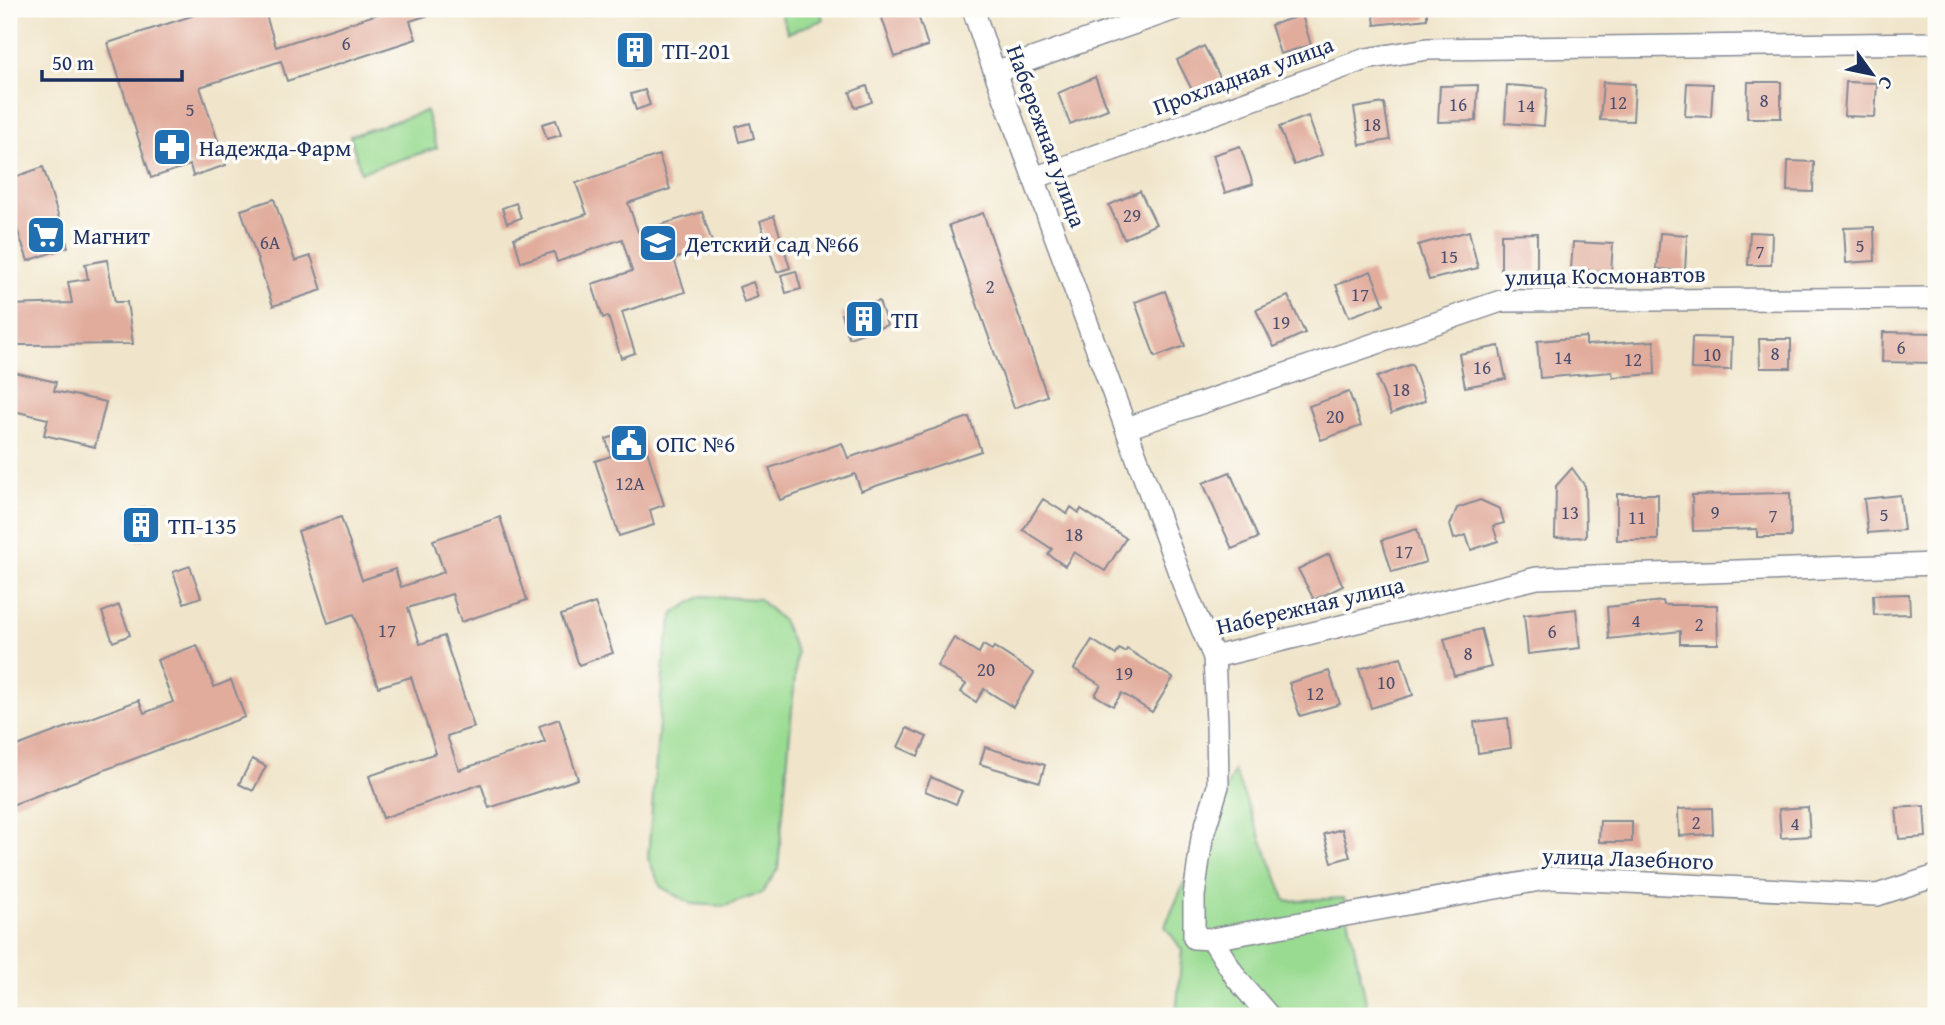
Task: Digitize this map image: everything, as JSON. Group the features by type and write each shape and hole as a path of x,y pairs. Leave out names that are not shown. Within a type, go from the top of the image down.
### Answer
{"street":[{"name":"Набережная улица","path":"974,9 1187,594 1214,657 1536,578 1936,564"},
{"path":"995,72 1175,9"},
{"name":"Прохладная улица","path":"1034,178 1366,59 1427,49 1936,43"},
{"name":"улица Космонавтов","path":"1127,428 1501,301 1936,298"},
{"path":"1214,657 1218,786 1202,838 1194,896 1203,939 1269,1016"},
{"name":"улица Лазебного","path":"1203,939 1550,878 1877,895 1936,876"}],"green space":[{"path":"779,9 820,9 823,20 788,33"},
{"path":"426,111 437,148 361,172 350,136"},
{"path":"702,596 759,599 782,620 797,653 778,869 762,893 725,906 692,904 661,887 648,858 665,650 674,613"},
{"path":"1234,771 1286,901 1344,898 1369,1016 1176,1016 1182,950 1165,926"}],"building":[{"path":"213,9 264,9 276,47 393,9 439,9 439,12 410,21 416,39 287,81 281,61 200,87 226,165 193,176 190,165 151,178 108,43"},
{"path":"879,9 916,9 928,46 895,57"},
{"path":"1373,9 1427,9 1427,19 1375,25"},
{"path":"1302,15 1311,45 1280,54 1271,25"},
{"name":"ТП-201","path":"638,34 647,59 632,65 623,40"},
{"path":"1204,46 1221,79 1193,92 1177,60"},
{"path":"1095,77 1108,109 1070,124 1058,93"},
{"path":"1603,82 1635,84 1633,121 1600,120"},
{"path":"1748,82 1781,82 1781,118 1747,118"},
{"path":"1846,82 1877,83 1875,117 1844,116"},
{"path":"1687,83 1713,84 1711,117 1685,116"},
{"path":"1478,85 1476,121 1438,122 1440,86"},
{"path":"1507,85 1547,88 1544,126 1505,123"},
{"path":"867,86 872,102 855,108 850,92"},
{"path":"645,90 650,105 636,110 631,94"},
{"path":"1384,103 1390,140 1360,145 1354,108"},
{"path":"1308,116 1322,155 1294,165 1279,127"},
{"path":"556,120 561,135 547,139 542,124"},
{"path":"750,123 754,138 740,142 736,127"},
{"path":"1240,146 1253,184 1225,193 1213,155"},
{"path":"659,155 670,189 628,203 638,232 702,212 713,245 674,259 685,292 622,312 635,353 621,358 608,316 603,318 592,284 632,271 622,239 557,262 554,252 521,262 514,238 587,214 576,183"},
{"path":"1788,161 1814,162 1813,192 1787,191"},
{"path":"43,167 68,247 28,261 9,205 9,179"},
{"path":"1140,191 1156,224 1124,239 1109,205"},
{"path":"274,199 295,261 311,256 322,290 273,306 241,210"},
{"path":"516,203 521,218 507,223 502,208"},
{"path":"983,213 1047,396 1014,408 949,225"},
{"path":"774,216 790,268 777,272 760,221"},
{"path":"1874,227 1875,261 1846,263 1844,228"},
{"path":"1469,231 1478,268 1429,280 1418,245"},
{"path":"1750,232 1772,233 1771,265 1748,265"},
{"path":"1537,233 1537,271 1501,271 1501,234"},
{"path":"1660,233 1687,235 1685,271 1657,269"},
{"path":"1573,242 1613,244 1611,272 1571,269"},
{"path":"107,260 115,302 127,302 133,344 9,343 9,305 72,303 68,282 88,279 85,264"},
{"path":"796,271 801,289 786,293 781,275"},
{"path":"1371,271 1384,304 1349,317 1336,285"},
{"path":"753,282 758,297 744,302 739,287"},
{"path":"1165,291 1185,346 1155,357 1135,302"},
{"path":"1288,296 1305,333 1274,347 1256,310"},
{"name":"ТП","path":"879,301 887,325 849,338 841,314"},
{"path":"1883,332 1936,333 1936,363 1882,362"},
{"path":"1586,337 1586,345 1654,341 1655,374 1613,377 1612,372 1540,378 1537,341"},
{"path":"1692,337 1732,338 1731,370 1691,369"},
{"path":"1759,339 1791,339 1791,368 1760,368"},
{"path":"1499,346 1506,379 1465,387 1459,354"},
{"path":"1412,364 1425,401 1391,414 1377,377"},
{"path":"9,371 56,382 54,391 106,402 95,447 44,435 48,419 9,410"},
{"path":"1349,392 1361,426 1321,440 1309,406"},
{"path":"969,417 981,451 861,491 855,474 780,500 769,468 842,443 848,458"},
{"path":"640,428 664,505 650,510 654,525 619,536 595,461 611,456 606,439"},
{"path":"1572,468 1585,486 1586,537 1555,538 1556,486"},
{"path":"1230,472 1258,538 1232,549 1203,483"},
{"path":"1790,493 1791,537 1757,537 1757,529 1693,531 1692,495"},
{"path":"1617,494 1658,494 1658,540 1617,540"},
{"path":"1900,495 1904,530 1868,533 1864,499"},
{"path":"1043,499 1067,514 1071,507 1079,513 1081,509 1126,538 1105,571 1074,552 1065,566 1048,554 1052,549 1023,530"},
{"path":"1480,500 1500,509 1504,523 1493,526 1498,541 1471,550 1466,535 1454,539 1450,525 1457,508"},
{"name":"ТП-135","path":"143,507 154,536 138,542 127,514"},
{"path":"341,517 362,580 395,569 401,587 444,572 433,540 500,517 527,600 461,622 452,594 408,608 420,644 444,636 474,727 447,736 459,770 545,742 539,726 559,719 578,779 489,808 481,784 383,818 369,776 436,753 411,677 378,687 354,614 328,623 298,531"},
{"path":"1417,529 1426,562 1392,572 1382,540"},
{"path":"1329,554 1343,586 1314,600 1298,569"},
{"path":"190,566 201,597 184,603 173,572"},
{"path":"1909,594 1910,614 1874,615 1873,595"},
{"path":"1663,601 1664,605 1717,605 1718,644 1680,644 1680,631 1609,639 1607,607"},
{"path":"595,603 613,653 579,665 561,615"},
{"path":"119,605 130,635 113,642 102,612"},
{"path":"1576,609 1580,648 1528,654 1524,615"},
{"path":"1481,629 1491,667 1454,676 1444,639"},
{"path":"954,638 979,653 983,645 992,650 994,647 1034,673 1013,707 984,689 976,702 961,692 966,684 937,666"},
{"path":"1092,640 1116,655 1119,649 1125,652 1127,649 1173,678 1152,712 1122,693 1113,706 1095,695 1101,685 1074,669"},
{"path":"197,645 214,687 231,680 245,717 9,806 9,749 139,700 144,713 173,702 157,660"},
{"path":"1401,657 1413,695 1371,708 1359,669"},
{"path":"1329,671 1340,704 1300,716 1289,683"},
{"path":"1508,718 1511,748 1478,753 1474,722"},
{"path":"907,728 927,737 918,756 898,747"},
{"path":"985,747 1045,765 1040,782 980,764"},
{"path":"252,759 266,766 253,791 239,784"},
{"path":"931,777 962,791 956,804 925,791"},
{"path":"1924,806 1926,837 1899,839 1896,808"},
{"path":"1808,807 1810,836 1781,838 1779,809"},
{"path":"1712,808 1713,834 1679,836 1678,809"},
{"path":"1600,821 1632,821 1632,842 1599,842"},
{"path":"1342,829 1350,857 1332,862 1324,834"}],"place":[{"name":"ТП-201","path":"635,50"},
{"name":"Надежда-Фарм","path":"172,147"},
{"name":"Магнит","path":"46,235"},
{"name":"Детский сад №66","path":"658,243"},
{"name":"ТП","path":"864,319"},
{"name":"ОПС №6","path":"629,443"},
{"name":"ТП-135","path":"141,525"}]}
